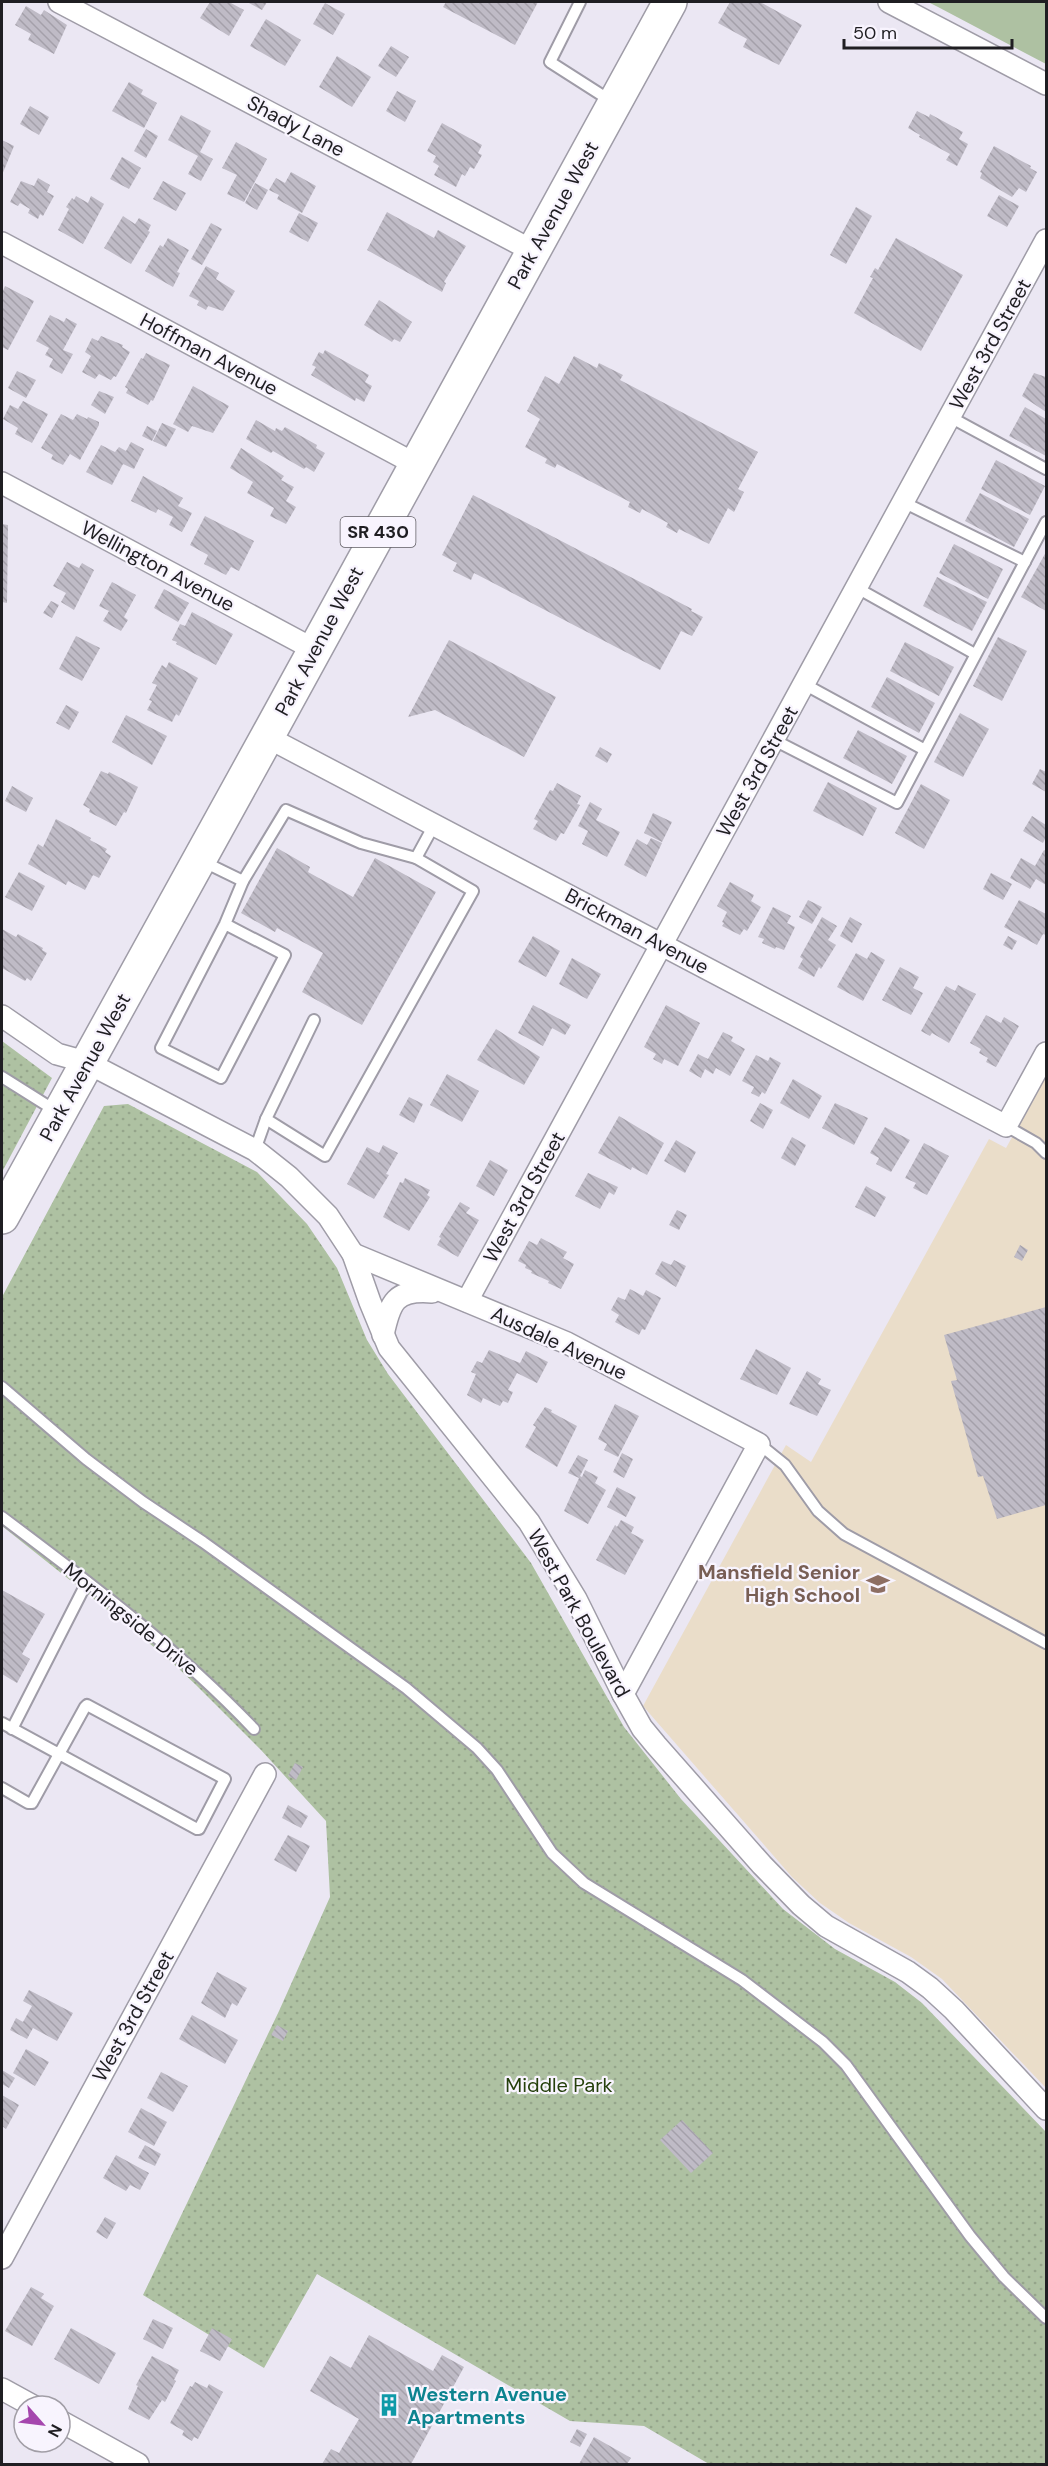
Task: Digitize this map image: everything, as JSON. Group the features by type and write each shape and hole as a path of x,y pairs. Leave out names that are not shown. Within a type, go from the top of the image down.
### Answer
{"main road":[{"name":"Park Avenue West","path":"2,1216 669,2"}],"street":[{"name":"Shady Lane","path":"59,2 533,251"},
{"path":"889,2 1047,84"},
{"name":"West 3rd Street","path":"467,1301 1047,240"},
{"name":"Hoffman Avenue","path":"2,243 416,464"},
{"name":"Wellington Avenue","path":"2,483 315,650"},
{"name":"Brickman Avenue","path":"267,737 1006,1126"},
{"name":"West Park Boulevard","path":"2,1016 57,1054 86,1062 255,1150 289,1177 328,1216 353,1254 383,1335 398,1360 529,1522 576,1599 642,1728 780,1884 826,1926 908,1972 930,1988 954,2010 1047,2109"},
{"path":"1006,1126 1047,1053"},
{"name":"Ausdale Avenue","path":"353,1254 567,1343 759,1444"},
{"path":"383,1335 388,1311 394,1301 404,1293 418,1291 445,1293"},
{"path":"623,1694 759,1444"},
{"name":"West 3rd Street","path":"2,2258 266,1774"},
{"path":"72,2428 138,2464"}],"lane":[{"path":"580,2 549,62 589,89 614,102"},
{"path":"950,417 1047,469"},
{"path":"903,502 1025,562"},
{"path":"774,740 897,803 1047,522"},
{"path":"857,588 975,654"},
{"path":"804,684 925,750"},
{"path":"225,924 285,955 221,1078 161,1048 225,924 243,881 286,810 361,843 416,858 473,891 325,1156 266,1119"},
{"path":"416,858 434,825"},
{"path":"200,859 243,881"},
{"path":"255,1150 266,1119 314,1020"},
{"path":"2,1077 59,1113"},
{"path":"1006,1126 1036,1143 1047,1153"},
{"path":"2,1387 86,1459 406,1688 477,1748 497,1770 552,1854 584,1883 742,1980 823,2042 846,2065 970,2236 1004,2277 1047,2318"},
{"path":"759,1444 785,1465 818,1511 844,1534 1047,1643"},
{"name":"Morningside Drive","path":"2,1517 87,1582 201,1675 254,1729"},
{"path":"12,1729 87,1582"},
{"path":"2,1723 59,1755 198,1829 225,1781 90,1705 85,1707 59,1755 32,1803 2,1788"}],"shaded area":[{"name":"Mansfield Senior High School","path":"1046,1076 1046,2088 942,1979 911,1957 849,1923 820,1903 792,1877 643,1706 786,1445 811,1462 989,1139 1006,1148"}],"green space":[{"path":"928,2 1046,2 1046,64 938,7"},
{"path":"2,1041 52,1078 2,1172"},
{"name":"Middle Park","path":"128,1104 257,1172 307,1224 337,1268 367,1340 388,1374 531,1563 624,1727 681,1799 783,1909 835,1949 895,1982 922,2003 1046,2132 1046,2464 709,2464 644,2426 570,2421 317,2274 264,2368 143,2295 279,2011 330,1897 326,1821 261,1750 164,1655 2,1526 2,1297 104,1106"}],"building":[{"path":"210,2 229,2 244,10 229,36 200,18"},
{"path":"247,2 267,2 262,10"},
{"path":"446,2 538,2 515,45 443,7"},
{"path":"730,2 760,2 802,25 779,65 743,47 747,39 718,23"},
{"path":"325,3 345,14 333,35 313,24"},
{"path":"26,6 41,15 44,10 67,25 54,54 28,40 31,34 15,25"},
{"path":"266,19 301,40 285,66 250,46"},
{"path":"391,46 409,57 396,77 378,66"},
{"path":"337,56 371,77 352,107 319,87"},
{"path":"129,82 143,90 141,94 157,103 144,128 112,111"},
{"path":"397,91 416,101 405,122 386,111"},
{"path":"30,106 49,117 39,135 20,124"},
{"path":"917,111 929,117 930,114 963,132 959,139 968,144 957,166 946,160 950,154 919,137 920,135 908,128"},
{"path":"181,115 211,131 200,152 213,159 201,181 188,174 198,156 168,140"},
{"path":"442,123 482,145 478,153 482,155 474,169 470,167 465,176 462,174 456,187 434,175 439,166 433,162 436,156 427,151"},
{"path":"146,129 158,136 146,158 134,151"},
{"path":"2,140 14,146 2,175"},
{"path":"236,142 267,159 244,202 227,194 237,175 222,168"},
{"path":"994,146 1031,166 1030,168 1037,172 1026,192 1019,188 1012,197 980,178 982,173 980,172"},
{"path":"122,157 141,168 129,189 110,179"},
{"path":"291,172 316,186 302,213 277,199 279,195 269,190 276,178 285,183"},
{"path":"38,178 50,185 47,192 54,196 43,216 40,214 38,219 28,213 30,209 20,203 18,206 10,202 21,181 34,186"},
{"path":"163,181 186,193 176,211 153,199"},
{"path":"255,183 268,190 257,210 245,203"},
{"path":"999,195 1019,206 1007,227 987,216"},
{"path":"76,196 88,203 91,196 104,204 83,244 58,230 69,209 66,207"},
{"path":"856,207 872,216 846,264 830,255"},
{"path":"387,212 434,238 438,230 466,246 444,282 446,283 442,292 367,250"},
{"path":"299,213 318,223 308,242 289,232"},
{"path":"123,216 135,224 139,218 151,225 148,231 150,232 131,264 104,248"},
{"path":"211,223 222,229 202,265 191,259"},
{"path":"168,238 189,250 177,272 180,273 173,287 145,271 160,245 163,247"},
{"path":"896,238 963,275 921,351 854,313 873,278 870,277 875,268 878,270"},
{"path":"206,266 219,273 216,279 235,291 223,311 208,306 206,310 197,305 199,301 189,296"},
{"path":"5,286 34,301 8,350 2,347 2,293"},
{"path":"379,300 412,322 400,342 394,339 392,342 364,325"},
{"path":"50,315 64,322 66,318 77,324 63,350 73,354 62,374 49,367 53,359 45,355 49,348 36,341"},
{"path":"101,336 123,345 122,347 130,352 116,377 114,376 111,380 99,374 95,379 82,372 91,356 85,352 92,338 98,341"},
{"path":"325,350 369,375 365,382 372,386 364,402 356,398 355,401 311,375 316,367 312,365 319,352 323,354"},
{"path":"146,353 170,365 153,401 151,400 148,405 126,393 128,389 125,387"},
{"path":"574,356 597,368 599,363 623,375 620,380 758,452 738,489 744,492 734,512 728,508 709,544 679,529 677,533 666,527 668,523 642,509 640,513 628,507 630,502 557,464 555,468 545,463 547,459 525,447 540,419 527,411 545,376 559,384"},
{"path":"17,371 36,380 26,398 8,388"},
{"path":"1034,373 1046,377 1046,412 1022,396"},
{"path":"193,386 229,406 213,433 192,426 188,432 173,424"},
{"path":"99,391 114,397 105,414 91,405"},
{"path":"23,401 48,414 32,443 15,434 18,428 3,419 10,405 18,409"},
{"path":"1025,407 1046,419 1046,456 1009,436"},
{"path":"61,414 73,420 77,414 99,422 80,460 70,454 63,465 51,459 53,455 41,448"},
{"path":"256,420 275,431 276,428 282,431 285,427 317,445 316,448 325,453 314,472 246,439"},
{"path":"162,423 176,429 166,447 153,441"},
{"path":"147,426 157,431 152,441 142,436"},
{"path":"131,442 144,449 134,469 123,464 112,485 86,472 101,445 115,452 119,447 126,451"},
{"path":"241,448 284,476 281,480 294,487 286,501 296,507 286,524 270,516 274,508 247,493 253,482 230,468"},
{"path":"996,460 1045,486 1030,515 981,489"},
{"path":"143,476 183,498 178,506 192,513 182,532 169,525 173,517 158,509 156,513 131,501"},
{"path":"980,493 1029,519 1014,547 965,521"},
{"path":"473,495 692,609 691,611 703,617 692,636 681,631 660,670 474,573 471,580 453,571 457,563 442,555"},
{"path":"205,516 254,541 239,571 231,567 226,575 204,564 208,555 190,545"},
{"path":"2,524 8,525 7,603 2,602"},
{"path":"954,544 1003,569 988,599 939,573"},
{"path":"1046,552 1046,611 1021,597"},
{"path":"67,562 79,568 82,563 94,570 74,610 61,602 66,593 53,586"},
{"path":"937,577 987,602 972,631 923,606"},
{"path":"112,582 136,595 124,617 128,620 121,631 103,621 109,611 99,606"},
{"path":"164,589 189,603 178,622 154,608"},
{"path":"51,601 59,605 52,618 43,613"},
{"path":"192,612 233,634 216,665 172,640 180,624 185,626"},
{"path":"76,636 100,648 82,681 59,669"},
{"path":"998,637 1027,651 1002,701 973,686"},
{"path":"449,640 556,697 524,757 435,710 408,717"},
{"path":"905,642 954,667 939,696 890,671"},
{"path":"169,662 198,678 179,716 176,714 172,722 147,710 152,701 149,700 157,685 152,683 162,665 166,668"},
{"path":"887,677 935,703 919,733 871,707"},
{"path":"66,705 79,712 69,730 56,723"},
{"path":"960,713 989,729 963,777 934,762"},
{"path":"126,715 167,736 152,765 112,742"},
{"path":"858,730 907,756 892,784 843,758"},
{"path":"600,747 612,754 607,763 595,756"},
{"path":"1040,769 1046,772 1046,792 1032,784"},
{"path":"101,771 108,774 109,772 138,787 126,813 124,812 116,826 89,812 90,809 83,805"},
{"path":"828,782 877,808 863,836 813,811"},
{"path":"557,783 581,796 577,804 580,805 564,834 561,833 556,841 533,829 538,821 534,819 550,790 553,791"},
{"path":"921,784 950,800 924,849 895,833"},
{"path":"12,786 33,798 26,812 5,801"},
{"path":"590,802 602,809 596,820 620,832 607,857 582,844 588,831 578,826"},
{"path":"653,813 672,822 662,842 644,833"},
{"path":"1032,816 1046,825 1046,837 1043,843 1023,831"},
{"path":"56,819 91,838 90,840 107,849 105,852 111,856 99,878 93,875 85,890 68,881 66,885 28,864 38,844 43,847"},
{"path":"651,838 662,843 646,877 624,865 637,839 647,845"},
{"path":"277,848 310,867 308,872 353,897 375,858 436,892 362,1025 302,992 323,953 277,928 275,932 241,913"},
{"path":"1044,850 1046,851 1046,885 1036,879 1030,889 1010,878 1021,858 1035,866"},
{"path":"19,872 45,886 32,911 5,897"},
{"path":"991,873 1012,884 1003,900 983,889"},
{"path":"730,882 754,895 751,901 761,907 747,931 744,929 740,935 722,926 727,912 717,906"},
{"path":"808,900 822,907 812,924 799,917"},
{"path":"1019,900 1046,914 1046,935 1043,934 1037,945 1004,927"},
{"path":"773,907 791,916 787,923 795,927 784,950 762,943 764,939 758,937"},
{"path":"822,917 837,926 828,940 836,945 814,977 798,968 803,959 800,957"},
{"path":"850,917 862,924 852,943 840,936"},
{"path":"2,929 16,937 18,934 43,948 42,950 47,953 31,981 27,978 25,981 2,968"},
{"path":"533,936 560,951 546,977 518,962"},
{"path":"1008,936 1017,941 1012,950 1003,945"},
{"path":"871,952 885,960 863,1001 837,987 856,953 867,959"},
{"path":"572,958 601,974 587,999 559,984"},
{"path":"900,967 919,977 913,988 923,993 911,1015 882,1000"},
{"path":"958,985 976,994 949,1043 932,1033 930,1036 921,1031 946,986 955,991"},
{"path":"533,1005 571,1025 565,1035 552,1028 543,1046 518,1033"},
{"path":"666,1005 700,1023 678,1066 664,1059 662,1064 653,1059 656,1054 644,1047"},
{"path":"986,1015 1001,1023 1004,1017 1019,1026 996,1067 986,1062 988,1058 979,1053 981,1049 970,1043"},
{"path":"496,1029 540,1057 524,1085 477,1060"},
{"path":"723,1032 733,1037 731,1041 745,1049 730,1076 716,1068 713,1074 705,1069 701,1078 689,1071 698,1054 708,1059"},
{"path":"756,1055 768,1061 770,1057 781,1063 765,1094 762,1092 759,1097 751,1093 754,1087 742,1081"},
{"path":"447,1074 479,1091 462,1122 430,1105"},
{"path":"793,1079 822,1096 809,1119 780,1103"},
{"path":"409,1097 423,1104 414,1123 399,1115"},
{"path":"760,1103 773,1110 763,1129 750,1121"},
{"path":"835,1103 868,1118 854,1145 822,1128"},
{"path":"619,1116 664,1143 647,1175 632,1167 631,1170 598,1153"},
{"path":"885,1127 910,1140 891,1172 876,1164 879,1158 870,1153"},
{"path":"792,1137 806,1145 795,1166 781,1158"},
{"path":"676,1140 696,1152 685,1173 664,1161"},
{"path":"924,1143 949,1156 927,1195 913,1188 916,1183 905,1178"},
{"path":"383,1145 398,1153 386,1174 389,1175 374,1199 347,1184 367,1147 379,1153"},
{"path":"490,1160 508,1170 494,1196 476,1186"},
{"path":"588,1173 618,1187 614,1195 609,1192 600,1209 575,1196"},
{"path":"405,1178 430,1190 427,1195 430,1197 409,1231 383,1217 400,1182 403,1183"},
{"path":"866,1186 886,1197 875,1217 855,1207"},
{"path":"460,1202 470,1208 466,1213 479,1220 458,1257 437,1245 441,1238 439,1237"},
{"path":"677,1210 687,1215 679,1230 669,1225"},
{"path":"541,1238 567,1252 563,1258 574,1264 561,1289 531,1273 532,1271 525,1268 526,1265 518,1261 529,1241 537,1245"},
{"path":"1020,1245 1028,1250 1022,1261 1014,1257"},
{"path":"674,1260 686,1266 676,1287 655,1274 662,1261 671,1265"},
{"path":"630,1289 643,1296 646,1290 661,1298 645,1330 642,1329 639,1335 615,1322 619,1315 611,1310 618,1297 625,1300"},
{"path":"1046,1307 1046,1505 997,1519 983,1476 978,1477 951,1381 957,1380 944,1335"},
{"path":"756,1349 791,1368 777,1395 740,1379"},
{"path":"489,1350 520,1363 526,1351 548,1362 537,1383 517,1373 508,1390 513,1392 508,1403 503,1401 500,1406 483,1398 481,1403 467,1395 476,1374 471,1372 477,1361 482,1363"},
{"path":"807,1371 821,1379 818,1384 831,1390 817,1416 789,1404"},
{"path":"615,1404 639,1416 618,1457 604,1450 607,1444 598,1439"},
{"path":"545,1407 577,1426 557,1467 525,1447 536,1427 533,1425"},
{"path":"622,1453 633,1459 624,1478 613,1472"},
{"path":"578,1455 588,1460 580,1476 582,1477 585,1470 598,1477 595,1483 606,1490 588,1524 564,1511 579,1478 568,1473"},
{"path":"617,1487 636,1497 626,1517 607,1507"},
{"path":"621,1520 634,1527 631,1533 644,1540 625,1575 596,1560 615,1525 617,1527"},
{"path":"2,1590 45,1614 22,1654 30,1659 17,1683 2,1674"},
{"path":"295,1763 303,1767 296,1780 288,1776"},
{"path":"288,1805 308,1816 301,1828 282,1818"},
{"path":"288,1835 310,1846 296,1872 274,1860"},
{"path":"217,1972 247,1988 237,2006 232,2003 225,2018 201,2003"},
{"path":"29,1990 73,2013 57,2041 33,2028 27,2039 10,2030 16,2018 23,2022 32,2006 23,2001"},
{"path":"192,2015 238,2040 225,2064 179,2039"},
{"path":"277,2025 288,2031 283,2041 271,2035"},
{"path":"26,2049 49,2062 35,2086 13,2073"},
{"path":"2,2070 15,2078 9,2088 2,2084"},
{"path":"161,2072 188,2086 173,2112 147,2098"},
{"path":"2,2095 19,2105 6,2129 2,2126"},
{"path":"141,2108 167,2122 154,2146 128,2132"},
{"path":"682,2120 713,2153 691,2173 660,2140"},
{"path":"145,2145 161,2154 155,2166 138,2158"},
{"path":"116,2155 149,2173 140,2190 130,2185 126,2191 103,2178"},
{"path":"105,2217 116,2223 107,2239 96,2232"},
{"path":"31,2287 44,2294 41,2298 54,2306 32,2346 5,2331"},
{"path":"153,2319 173,2328 163,2349 143,2339"},
{"path":"71,2328 116,2353 99,2384 54,2359"},
{"path":"212,2328 232,2339 220,2361 200,2351"},
{"name":"Western Avenue Apartments","path":"369,2335 433,2371 442,2355 464,2367 411,2464 322,2464 331,2449 339,2453 359,2419 310,2391 330,2356 351,2368"},
{"path":"152,2356 179,2370 165,2402 162,2400 149,2420 128,2409 138,2386 136,2385"},
{"path":"195,2382 207,2388 209,2384 223,2392 198,2439 194,2437 192,2441 182,2435 184,2431 170,2423 190,2386 192,2387"},
{"path":"577,2429 587,2434 580,2447 570,2442"},
{"path":"594,2437 631,2458 627,2464 579,2464"}],"place":[{"name":"Mansfield Senior High School","path":"878,1584"},
{"name":"Western Avenue Apartments","path":"389,2405"}]}
